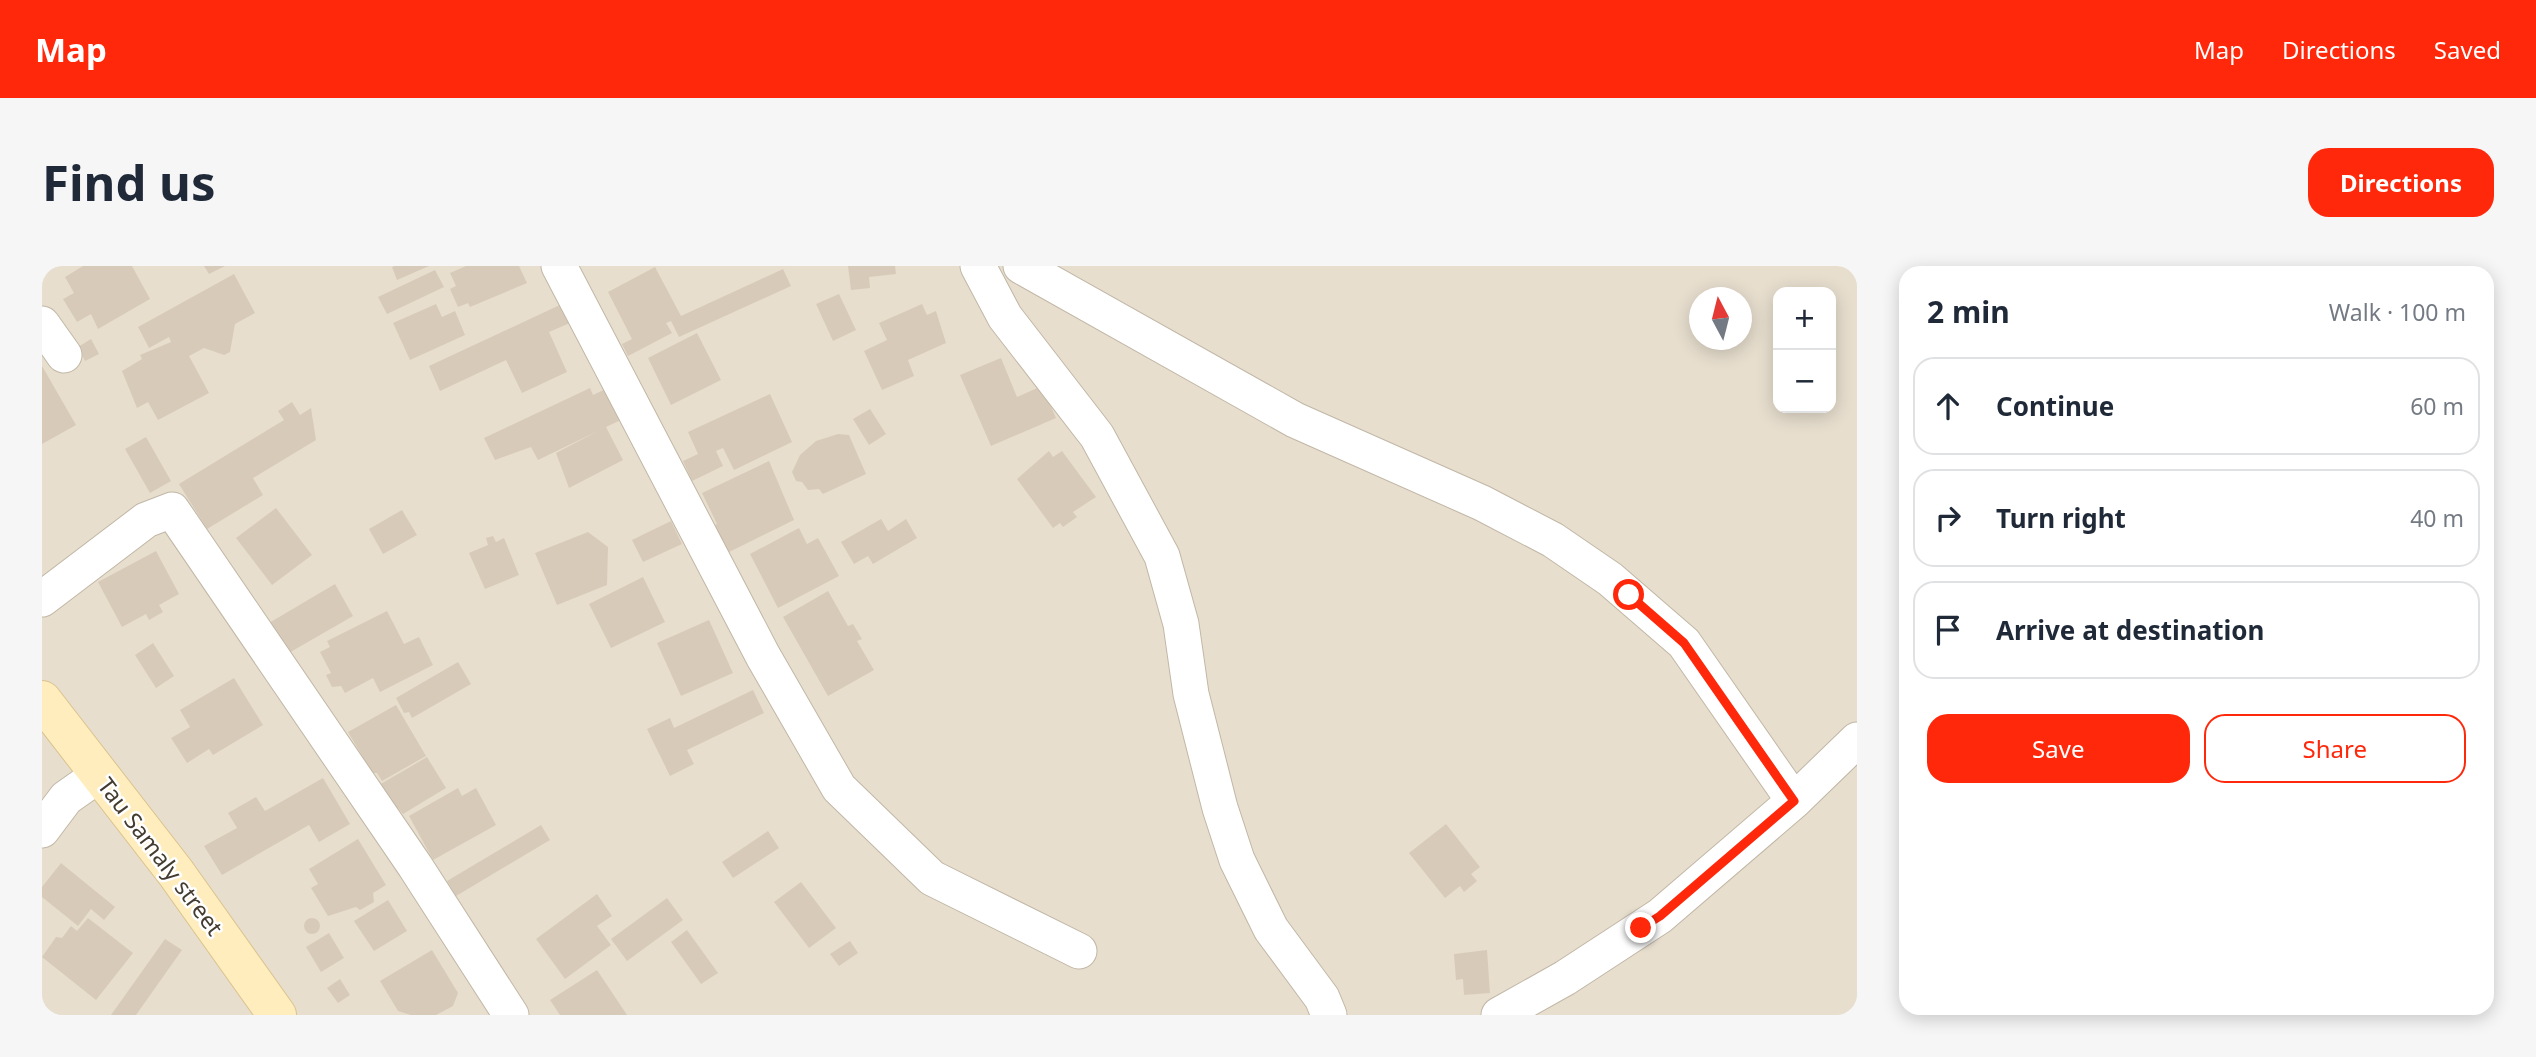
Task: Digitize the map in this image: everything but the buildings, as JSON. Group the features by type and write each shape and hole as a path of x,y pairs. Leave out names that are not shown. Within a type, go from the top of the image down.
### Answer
{"street":[{"path":"559,266 757,644 839,788 932,878 1079,951"},
{"path":"978,266 1005,317 1097,436 1162,556 1181,624 1191,694 1220,808 1237,860 1271,929 1322,998 1329,1015"},
{"path":"1021,266 1295,420 1482,503 1553,540 1610,579 1684,643 1794,801"},
{"path":"42,324 64,355"},
{"path":"42,599 146,520 172,510 415,866 511,1015"},
{"name":"Tau Samaly street","path":"42,699 176,873 277,1015"},
{"path":"1499,1015 1565,978 1660,916 1794,801 1857,740"},
{"path":"42,830 65,798 100,774"}],"shaded area":[{"path":"42,266 1857,266 1857,1015 42,1015"}],"route":[{"path":"1629,595 1684,643 1794,801 1660,916 1641,928"}]}
